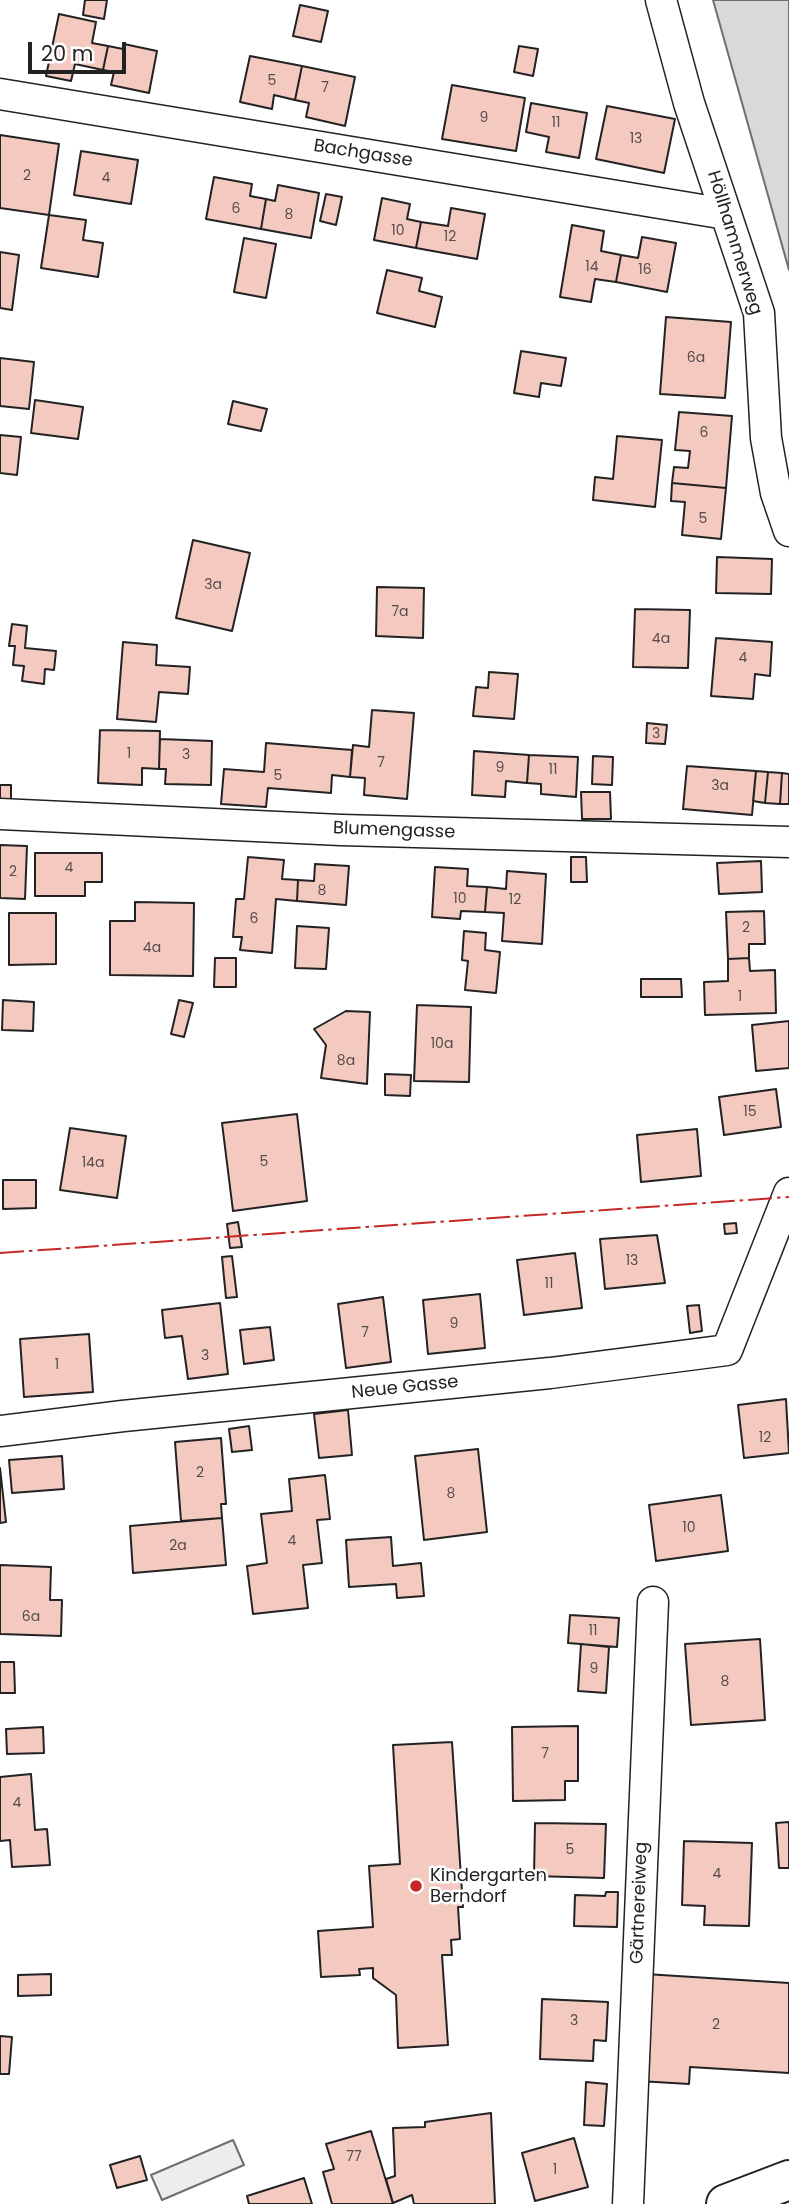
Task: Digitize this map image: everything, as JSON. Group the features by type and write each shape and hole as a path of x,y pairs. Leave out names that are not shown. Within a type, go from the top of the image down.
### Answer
{"main road":[{"path":"726,2204 789,2180"}],"street":[{"name":"Höllhammerweg","path":"660,0 689,103 759,313 766,438 776,493 789,531"},
{"name":"Bachgasse","path":"0,94 726,214"},
{"name":"Blumengasse","path":"0,814 341,830 789,842"},
{"name":"Neue Gasse","path":"0,1431 550,1373 727,1350 789,1193"},
{"name":"Gärtnereiweg","path":"628,2204 653,1602"}],"shaded area":[{"path":"713,0 789,0 789,270"},
{"path":"233,2140 244,2165 162,2200 151,2175"}],"building":[{"path":"85,0 107,0 104,19 83,15"},
{"path":"300,5 328,11 321,42 293,36"},
{"path":"59,14 96,22 92,43 108,46 103,70 75,64 71,81 46,76"},
{"path":"124,44 157,51 149,93 111,85 114,72 103,70 108,46 123,49"},
{"path":"519,46 538,49 533,76 514,72"},
{"path":"250,56 302,66 295,100 274,95 272,109 240,102"},
{"path":"302,66 355,77 345,126 306,117 309,103 295,100"},
{"path":"452,85 525,98 516,151 442,139"},
{"path":"531,103 587,113 579,158 546,152 549,137 526,132"},
{"path":"607,106 675,119 664,173 596,159"},
{"path":"0,135 59,144 49,215 0,208"},
{"path":"81,151 138,160 131,204 74,195"},
{"path":"214,177 252,184 250,196 266,199 261,229 206,219"},
{"path":"278,185 319,193 311,238 261,229 266,199 275,201"},
{"path":"326,194 342,197 336,225 320,221"},
{"path":"382,198 410,204 407,219 421,222 416,248 374,240"},
{"path":"451,208 485,214 477,259 416,248 421,222 448,226"},
{"path":"49,215 86,220 83,240 103,243 98,277 41,268"},
{"path":"572,225 604,231 601,251 621,255 616,282 595,279 591,302 560,297"},
{"path":"642,237 676,243 667,292 616,282 621,255 638,258"},
{"path":"244,238 276,244 266,298 234,292"},
{"path":"0,252 19,255 12,310 0,308"},
{"path":"387,270 422,278 419,291 442,297 435,327 377,313"},
{"path":"666,317 731,322 725,398 660,394"},
{"path":"521,351 566,358 561,386 541,383 539,397 514,393"},
{"path":"0,358 34,362 29,409 0,406"},
{"path":"35,400 83,407 78,439 31,433"},
{"path":"233,401 267,409 261,431 228,424"},
{"path":"679,412 732,416 726,488 672,483 674,467 688,468 690,451 675,450"},
{"path":"0,435 21,437 17,475 0,473"},
{"path":"617,436 662,440 655,507 593,500 595,477 613,479"},
{"path":"672,483 726,488 721,539 682,535 685,502 671,501"},
{"path":"193,540 250,553 232,631 176,618"},
{"path":"717,557 772,559 771,594 716,593"},
{"path":"377,587 424,588 423,638 376,636"},
{"path":"635,609 690,610 688,668 633,667"},
{"path":"12,624 27,626 25,648 56,651 54,670 45,669 44,684 22,681 24,666 13,665 15,646 9,646"},
{"path":"716,638 772,642 770,676 755,674 753,699 711,696"},
{"path":"123,642 157,645 156,665 190,667 188,694 159,692 156,722 117,719"},
{"path":"489,672 518,674 514,719 473,716 476,687 488,688"},
{"path":"372,710 414,713 407,799 364,795 365,778 350,777 353,745 369,747"},
{"path":"647,723 667,725 665,744 646,743"},
{"path":"100,730 160,731 159,769 142,768 142,785 98,783"},
{"path":"160,739 212,741 211,785 165,784 166,769 159,769"},
{"path":"266,743 352,750 350,777 332,775 331,793 268,788 266,807 221,804 224,769 264,772"},
{"path":"474,751 529,755 527,783 506,781 505,797 472,795"},
{"path":"529,755 578,757 576,797 541,794 541,784 527,783"},
{"path":"593,756 613,757 612,785 592,784"},
{"path":"687,766 756,771 752,815 683,809"},
{"path":"756,771 768,772 765,803 753,801"},
{"path":"768,772 782,773 780,804 765,803"},
{"path":"782,773 789,774 789,804 780,804"},
{"path":"0,785 11,785 11,799 0,799"},
{"path":"581,792 610,792 611,819 582,819"},
{"path":"0,845 27,846 25,899 0,898"},
{"path":"35,853 102,853 102,882 85,882 85,896 35,896"},
{"path":"248,857 284,860 282,879 298,880 297,901 276,899 272,953 240,950 242,937 233,937 236,899 244,899"},
{"path":"571,857 586,857 587,882 571,882"},
{"path":"761,861 762,892 719,894 717,863"},
{"path":"315,864 349,866 346,905 297,901 298,880 314,881"},
{"path":"435,867 468,869 467,886 487,887 485,912 461,911 460,919 432,917"},
{"path":"507,871 546,874 542,944 502,941 504,913 485,912 487,887 506,889"},
{"path":"135,902 194,903 193,976 110,975 110,921 135,921"},
{"path":"764,911 765,944 749,944 749,958 728,959 726,912"},
{"path":"9,913 56,913 56,964 9,965"},
{"path":"297,926 329,928 326,969 295,968"},
{"path":"464,931 486,933 485,950 500,952 496,993 465,990 468,961 462,960"},
{"path":"215,958 236,958 236,987 214,987"},
{"path":"749,958 750,971 775,970 776,1013 705,1015 704,982 728,981 728,959"},
{"path":"641,979 681,979 682,997 641,997"},
{"path":"3,1000 34,1002 33,1031 2,1030"},
{"path":"179,1000 193,1003 184,1037 171,1034"},
{"path":"417,1005 471,1007 469,1082 414,1081"},
{"path":"346,1011 370,1012 367,1084 321,1078 326,1045 314,1029"},
{"path":"789,1021 789,1068 756,1071 752,1025"},
{"path":"385,1074 411,1075 410,1096 385,1095"},
{"path":"776,1089 781,1127 724,1135 719,1097"},
{"path":"297,1114 307,1201 233,1211 222,1123"},
{"path":"70,1128 126,1136 117,1198 60,1190"},
{"path":"697,1129 701,1176 641,1182 637,1135"},
{"path":"3,1180 36,1180 36,1208 3,1209"},
{"path":"238,1222 242,1247 230,1248 227,1224"},
{"path":"736,1223 737,1233 725,1234 724,1224"},
{"path":"657,1235 665,1283 605,1289 600,1239"},
{"path":"575,1253 582,1308 524,1315 517,1260"},
{"path":"232,1256 237,1297 226,1298 222,1257"},
{"path":"480,1294 485,1348 428,1354 423,1300"},
{"path":"383,1297 391,1362 346,1368 338,1304"},
{"path":"220,1303 228,1374 188,1379 182,1336 165,1338 162,1310"},
{"path":"699,1305 702,1331 690,1333 687,1306"},
{"path":"270,1327 274,1360 244,1364 240,1330"},
{"path":"89,1334 93,1392 24,1397 20,1339"},
{"path":"786,1399 789,1453 744,1458 738,1405"},
{"path":"348,1410 352,1455 319,1458 314,1414"},
{"path":"249,1426 252,1450 232,1452 229,1429"},
{"path":"221,1438 226,1504 221,1504 222,1518 181,1521 175,1442"},
{"path":"478,1449 487,1532 424,1540 415,1456"},
{"path":"62,1456 64,1489 12,1493 9,1460"},
{"path":"0,1468 6,1522 0,1523"},
{"path":"325,1475 330,1519 317,1520 322,1563 303,1565 308,1608 253,1614 247,1566 267,1563 261,1514 292,1511 289,1479"},
{"path":"721,1495 728,1551 656,1561 649,1505"},
{"path":"222,1518 226,1565 133,1573 130,1526"},
{"path":"391,1537 393,1566 421,1563 424,1596 397,1598 396,1584 349,1587 346,1540"},
{"path":"0,1565 51,1567 50,1600 62,1600 61,1636 0,1634"},
{"path":"570,1615 619,1618 617,1647 568,1643"},
{"path":"760,1639 765,1720 691,1725 685,1644"},
{"path":"581,1644 609,1647 606,1693 578,1691"},
{"path":"0,1662 14,1662 15,1693 0,1693"},
{"path":"578,1726 578,1781 565,1781 565,1800 513,1801 512,1727"},
{"path":"43,1727 44,1753 7,1754 6,1729"},
{"name":"Kindergarten Berndorf","path":"452,1742 463,1907 458,1907 460,1939 451,1940 452,1955 442,1955 448,2045 398,2048 396,1995 373,1978 373,1968 359,1969 360,1975 321,1977 318,1931 373,1927 369,1866 400,1864 393,1745"},
{"path":"31,1774 35,1830 47,1829 50,1865 12,1867 10,1840 0,1841 0,1777"},
{"path":"789,1822 789,1868 779,1868 776,1823"},
{"path":"535,1823 606,1824 604,1878 534,1876"},
{"path":"684,1841 752,1843 749,1926 704,1925 705,1906 682,1905"},
{"path":"606,1892 618,1892 617,1927 574,1926 575,1895 605,1896"},
{"path":"51,1974 51,1995 18,1996 18,1975"},
{"path":"645,1974 789,1983 789,2073 690,2067 689,2084 639,2081"},
{"path":"542,1999 608,2002 606,2041 594,2040 593,2061 540,2059"},
{"path":"0,2036 12,2037 9,2074 0,2074"},
{"path":"586,2082 607,2084 604,2126 584,2125"},
{"path":"491,2113 495,2204 414,2204 412,2195 393,2203 386,2179 395,2176 393,2128 425,2127 425,2122"},
{"path":"371,2131 393,2204 332,2204 323,2172 334,2169 326,2144"},
{"path":"574,2138 588,2187 535,2201 522,2153"},
{"path":"140,2156 147,2180 117,2188 110,2165"},
{"path":"304,2178 312,2204 249,2204 247,2196"}],"power":[{"path":"0,1253 789,1197"}],"place":[{"name":"Kindergarten Berndorf","path":"416,1886"}]}
